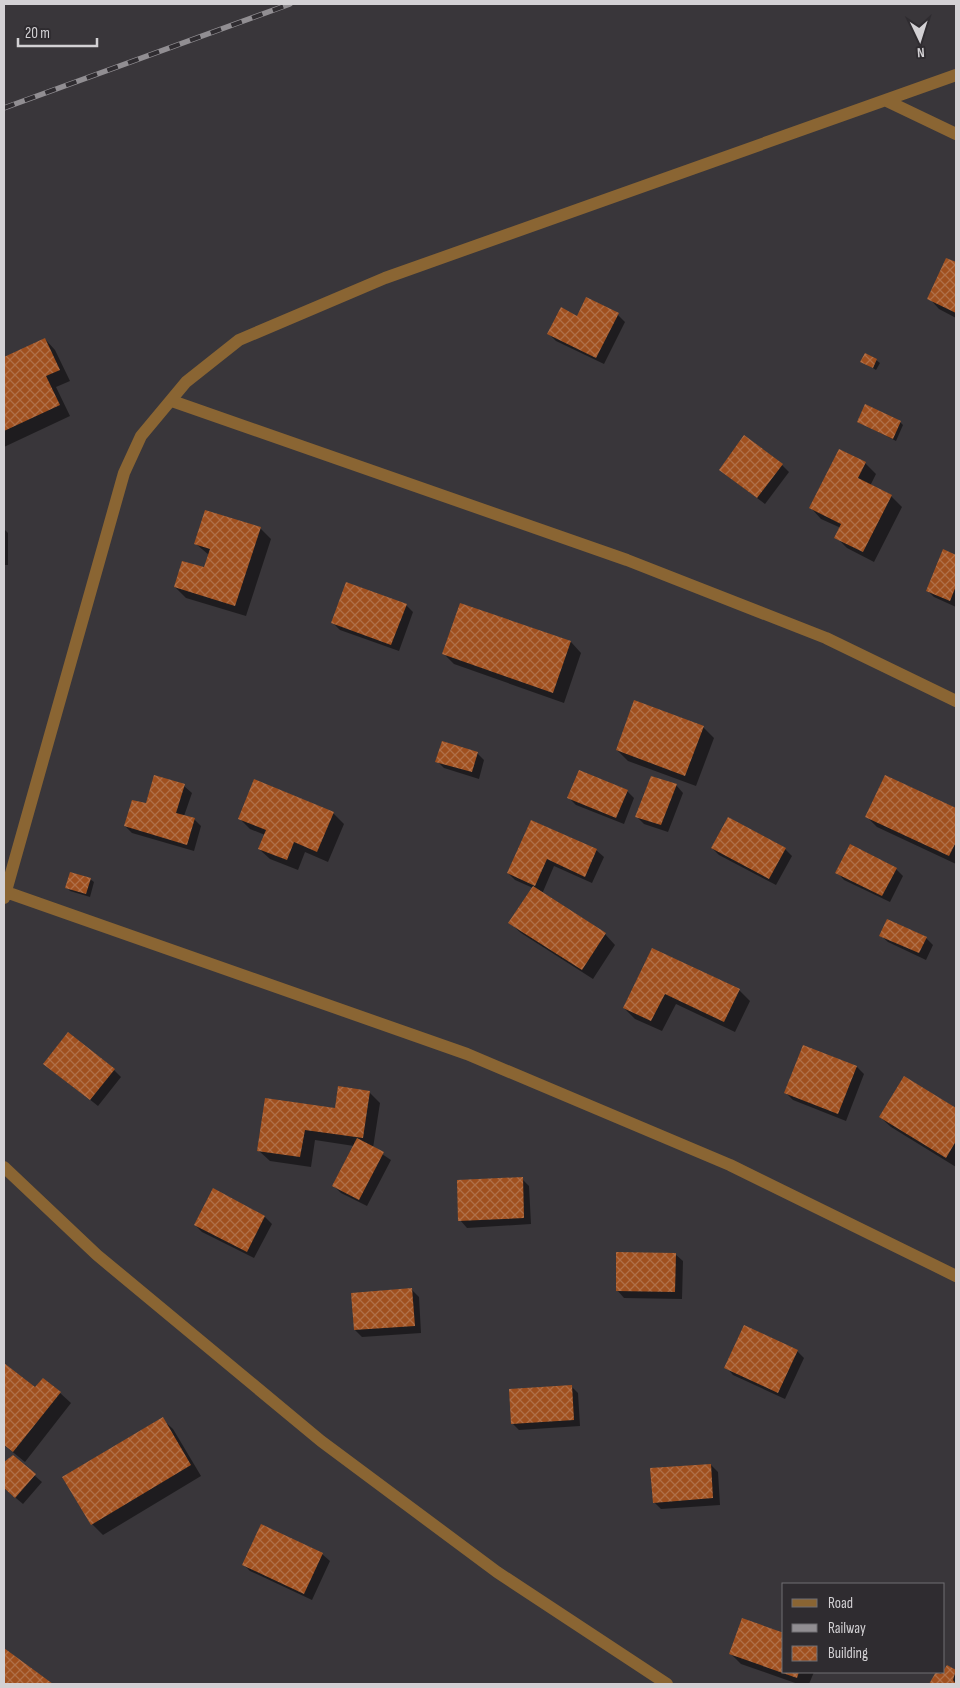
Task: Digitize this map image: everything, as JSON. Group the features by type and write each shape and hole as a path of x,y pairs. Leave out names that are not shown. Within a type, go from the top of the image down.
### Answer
{"street":[{"path":"956,75 367,286 239,340 186,382 141,436 124,472 5,895 467,1054 730,1166 956,1276"},
{"path":"887,101 956,134"},
{"path":"172,401 627,560 826,638 956,701"},
{"path":"4,1167 97,1254 321,1441 497,1572 668,1684"}],"building":[{"path":"946,258 956,262 956,313 927,299"},
{"path":"586,297 619,313 596,358 547,334 561,307 577,316"},
{"path":"45,338 60,370 46,376 60,405 4,431 4,357"},
{"path":"865,353 877,359 873,368 860,362"},
{"path":"865,404 901,421 893,439 857,422"},
{"path":"744,435 783,464 757,498 719,470"},
{"path":"839,449 866,462 858,478 892,495 863,552 834,538 841,524 809,508"},
{"path":"205,510 261,527 235,606 174,587 182,561 204,567 210,549 194,544"},
{"path":"943,549 956,555 956,586 950,601 926,591"},
{"path":"346,582 407,604 391,645 331,623"},
{"path":"460,603 571,641 553,693 442,654"},
{"path":"634,700 704,726 685,776 616,750"},
{"path":"442,741 478,752 472,772 435,762"},
{"path":"579,770 628,790 616,818 567,798"},
{"path":"154,775 185,784 176,813 195,818 187,845 124,826 132,800 146,803"},
{"path":"885,775 956,808 956,842 949,856 865,817"},
{"path":"651,776 677,784 661,825 635,817"},
{"path":"254,779 334,812 317,852 294,842 287,860 258,849 266,830 238,819"},
{"path":"728,817 786,848 769,879 711,848"},
{"path":"531,820 597,849 585,877 547,859 535,886 507,873"},
{"path":"850,844 897,868 882,896 835,873"},
{"path":"70,872 91,878 86,894 65,888"},
{"path":"533,886 606,933 582,970 508,923"},
{"path":"887,919 927,937 919,953 879,936"},
{"path":"652,948 740,989 724,1022 665,994 651,1021 623,1008"},
{"path":"68,1032 115,1069 90,1100 43,1064"},
{"path":"803,1045 857,1066 838,1114 784,1093"},
{"path":"904,1076 956,1108 956,1141 946,1158 879,1117"},
{"path":"338,1086 370,1091 363,1138 305,1130 300,1157 257,1151 265,1098 335,1108"},
{"path":"357,1138 384,1152 359,1200 332,1186"},
{"path":"523,1177 524,1218 458,1221 457,1180"},
{"path":"213,1188 265,1216 247,1252 194,1225"},
{"path":"616,1252 676,1253 675,1292 616,1291"},
{"path":"412,1288 415,1326 354,1330 351,1293"},
{"path":"744,1325 798,1350 778,1393 724,1368"},
{"path":"4,1363 35,1387 43,1378 61,1392 13,1452 4,1445"},
{"path":"572,1385 574,1420 511,1424 509,1389"},
{"path":"163,1417 191,1465 91,1525 62,1477"},
{"path":"13,1455 36,1474 15,1498 4,1488 4,1462"},
{"path":"711,1464 713,1498 653,1503 650,1468"},
{"path":"261,1524 323,1553 304,1594 242,1565"},
{"path":"742,1618 782,1632 782,1673 729,1654"},
{"path":"4,1648 53,1684 4,1684"},
{"path":"947,1665 956,1670 953,1680 956,1684 929,1684 935,1673 945,1673"},
{"path":"783,1673 799,1673 797,1678"}],"railway":[{"path":"4,108 290,4"}]}
